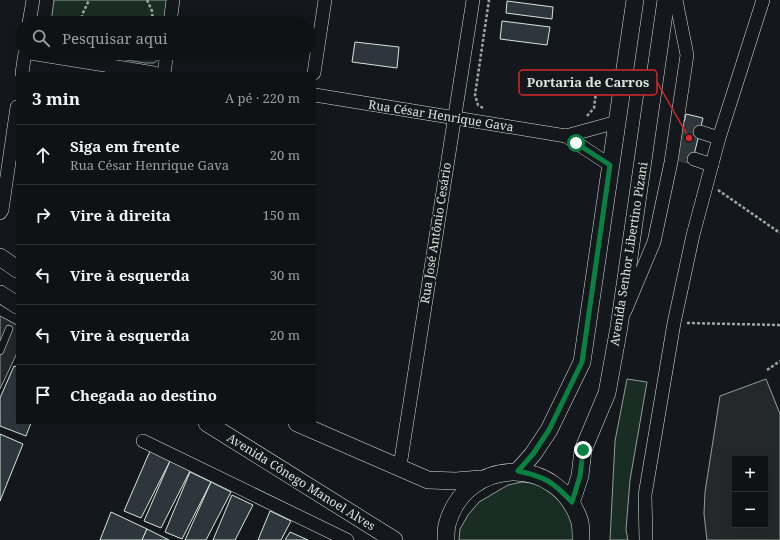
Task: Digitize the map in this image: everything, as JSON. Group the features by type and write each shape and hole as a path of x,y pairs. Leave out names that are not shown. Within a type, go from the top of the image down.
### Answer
{"street":[{"path":"30,16 33,0"},
{"path":"171,16 173,0"},
{"path":"316,60 325,0"},
{"name":"Rua José Antônio Cesário","path":"400,466 473,0"},
{"path":"518,471 533,454 549,430 582,362 635,0"},
{"name":"Avenida Senhor Libertino Pizani","path":"572,502 580,476 583,450 607,393 619,327 666,0"},
{"path":"619,327 654,242 680,126 687,55 676,0"},
{"path":"646,540 645,495 674,323 693,235 719,138 763,0"},
{"path":"22,72 24,60"},
{"path":"73,60 148,72"},
{"path":"164,72 166,60"},
{"path":"314,72 316,60"},
{"name":"Rua César Henrique Gava","path":"316,95 566,136 610,165"},
{"path":"0,213 2,210 16,114"},
{"name":"Rua César Henrique Gava","path":"566,136 617,122"},
{"path":"700,132 719,138"},
{"path":"694,159 712,165"},
{"path":"0,257 16,268"},
{"path":"0,294 16,304"},
{"name":"Avenida Cônego Manoel Alves","path":"209,424 394,540"},
{"path":"299,424 400,466 428,480 456,482 483,478 500,472 518,471 539,476 557,487 572,502 580,522 582,540"},
{"path":"144,441 347,540"},
{"path":"446,540 447,526 454,507 466,490 483,478"}],"lane":[{"path":"0,351 9,330"}],"path":[{"path":"82,16 88,0"},
{"path":"147,0 152,11 152,16"},
{"path":"489,0 475,95 478,105 489,111"},
{"path":"584,120 594,108 598,88 602,86 622,89"},
{"path":"707,183 780,233"},
{"path":"674,323 780,325"},
{"path":"767,370 780,361"}],"green space":[{"path":"54,0 168,0 165,16 52,16"},
{"path":"127,60 158,60 154,63"},
{"path":"627,379 647,382 630,480 626,530 628,540 610,540 615,441"},
{"path":"522,482 542,484 569,506 577,540 459,540 460,529 468,515 479,502 508,485"}],"shaded area":[{"path":"0,316 16,324 16,355 0,389"},
{"path":"766,379 780,414 780,540 707,540 704,514 705,492 720,396"}],"building":[{"path":"507,1 553,7 552,19 506,13"},
{"path":"502,21 550,27 547,45 500,39"},
{"path":"355,42 399,47 397,68 352,62"},
{"path":"686,114 703,118 692,163 676,159"},
{"path":"14,366 16,367 16,424 31,424 26,436 0,426 0,398"},
{"path":"0,434 23,444 0,501"},
{"path":"150,451 170,461 141,518 124,511"},
{"path":"170,461 190,471 161,528 144,521"},
{"path":"190,472 211,482 182,539 165,532"},
{"path":"211,482 231,492 206,540 185,540"},
{"path":"232,495 253,505 235,540 213,540"},
{"path":"270,511 291,521 281,540 258,540"},
{"path":"111,512 147,529 142,540 100,540"},
{"path":"147,529 169,540 142,540"},
{"path":"290,532 308,540 285,540"}],"tunnel":[{"path":"683,127 700,132"},
{"path":"676,154 694,159"}],"place":[{"name":"Portaria de Carros","path":"689,138"}],"route":[{"path":"576,143 610,165 582,362 549,430 533,454 518,471 539,476 557,487 572,502 580,476 583,450"}]}
